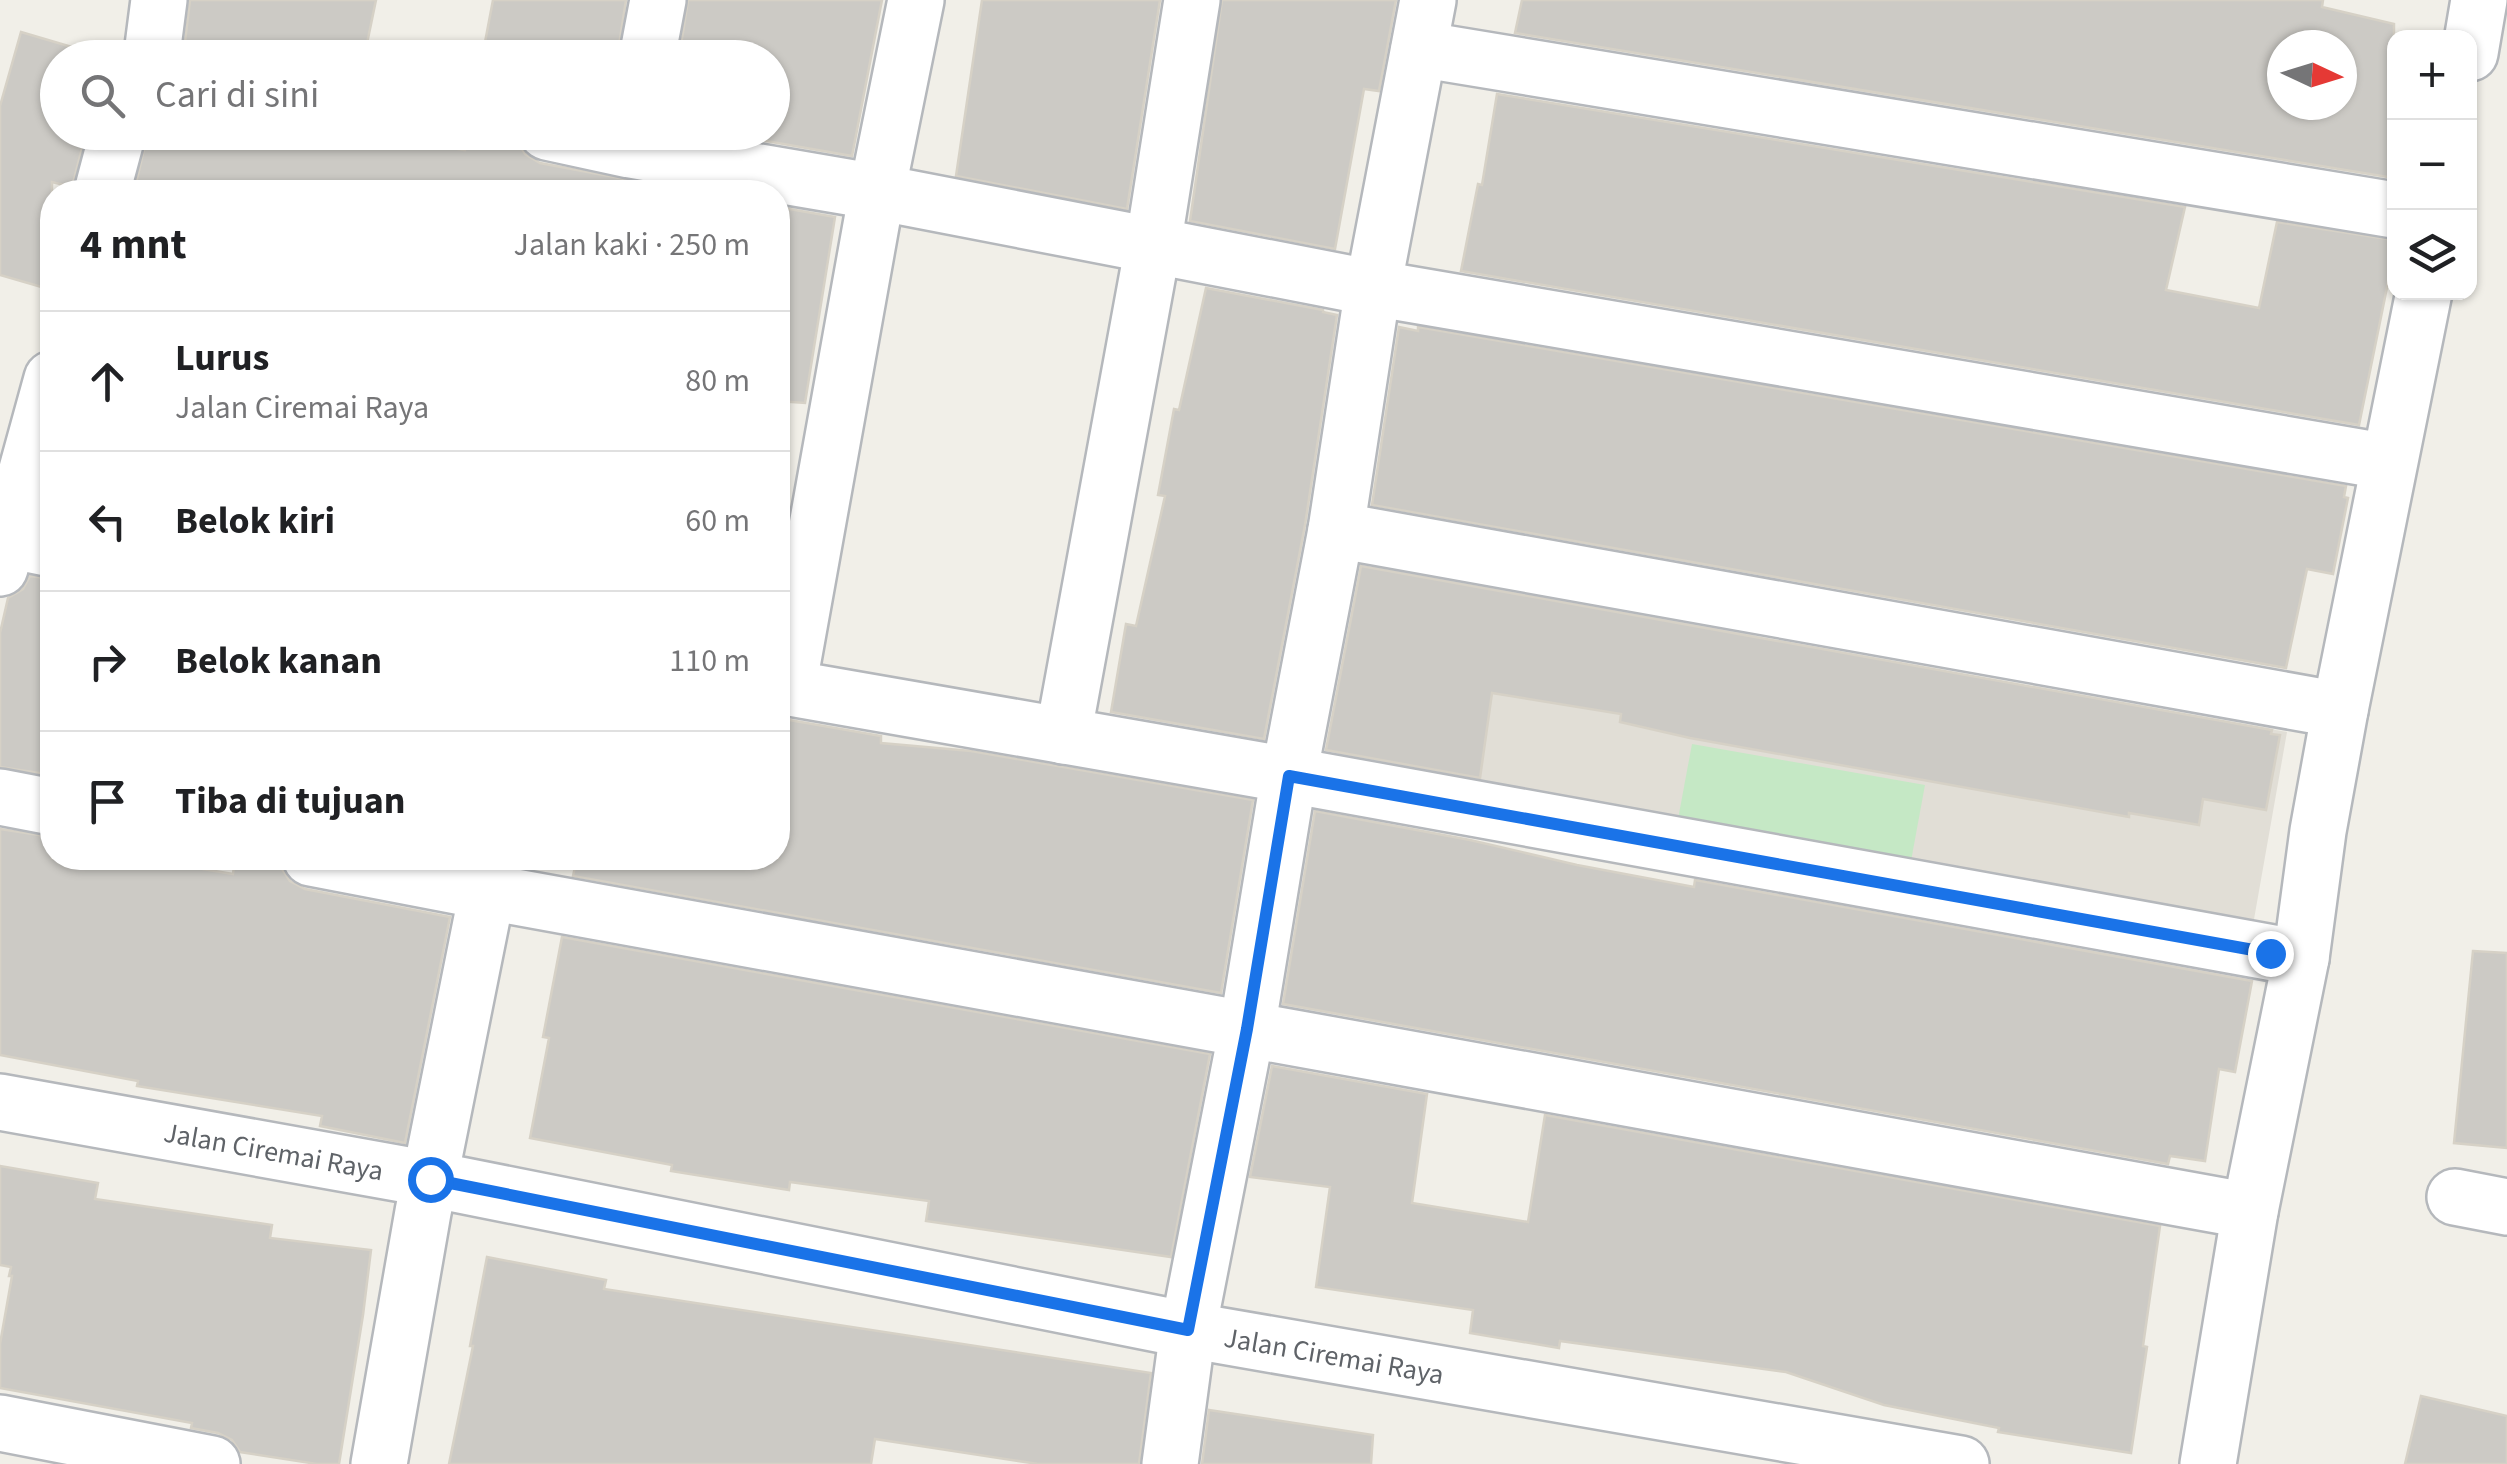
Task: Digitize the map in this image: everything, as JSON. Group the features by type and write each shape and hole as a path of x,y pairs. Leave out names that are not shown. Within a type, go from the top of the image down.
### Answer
{"street":[{"path":"159,0 160,40"},
{"path":"650,40 658,0"},
{"path":"790,650 916,0"},
{"path":"1063,736 1153,246 1192,0"},
{"path":"2474,30 2479,0"},
{"path":"1170,1464 1188,1330 1247,1029 1423,25 2387,209"},
{"path":"105,180 113,150"},
{"path":"604,150 629,158 789,180"},
{"path":"790,180 877,192 1374,288 2388,462"},
{"path":"2208,1464 2250,1211 2301,958 2340,710 2422,300"},
{"path":"20,552 40,444"},
{"path":"1336,530 2340,710"},
{"path":"790,688 2301,958"},
{"path":"0,797 40,805"},
{"path":"438,870 491,875 1247,1029 2250,1211"},
{"path":"378,1464 491,875"},
{"name":"Jalan Ciremai Raya","path":"0,1102 430,1179 1188,1330 1961,1464"},
{"path":"2454,1197 2507,1207"},
{"path":"0,1423 212,1464"}],"shaded area":[{"path":"1372,563 1691,618 1785,644 2287,732 2253,925 1337,756"}],"green space":[{"path":"1692,744 1925,785 1911,861 1678,819"}],"building":[{"path":"190,0 376,0 368,40 185,40"},
{"path":"493,0 626,0 620,40 485,40"},
{"path":"688,0 882,0 852,156 790,145 790,40 682,40"},
{"path":"982,0 1160,0 1127,209 956,176"},
{"path":"1222,0 1396,0 1379,91 1364,89 1335,249 1190,221"},
{"path":"1522,0 2323,0 2322,7 2394,24 2394,30 2387,30 2387,177 1515,33"},
{"path":"21,32 48,40 40,40 40,150 81,150 74,180 40,180 40,287 0,275 0,106"},
{"path":"1497,94 2185,207 2166,290 2259,308 2277,222 2387,239 2387,287 2359,425 1461,271 1478,184 1482,185"},
{"path":"144,150 523,150 540,163 630,180 137,180"},
{"path":"790,209 835,217 805,403 790,402"},
{"path":"1206,288 1337,315 1305,525 1264,739 1111,712 1126,624 1136,626 1165,496 1158,495 1174,409 1179,410"},
{"path":"1399,327 1418,331 1418,327 2346,486 2344,497 2348,498 2333,574 2307,569 2286,668 1372,505"},
{"path":"1361,566 2272,730 2271,734 2280,735 2266,810 2203,799 2199,825 2129,813 2129,817 1690,738 1620,722 1621,714 1492,693 1480,778 1326,750"},
{"path":"30,576 40,577 40,773 0,767 0,633 8,598 23,589"},
{"path":"790,720 881,736 881,743 971,751 1253,800 1221,993 573,876 574,870 790,870"},
{"path":"1315,811 1694,887 1695,880 2252,981 2235,1072 2219,1069 2205,1161 2170,1156 2168,1164 1283,1004"},
{"path":"0,829 40,835 40,870 209,870 233,874 234,870 283,870 290,881 305,889 450,917 405,1143 320,1126 322,1116 137,1086 138,1081 0,1055"},
{"path":"562,937 1210,1054 1171,1257 926,1221 929,1201 790,1182 789,1190 671,1171 672,1165 530,1138 549,1038 543,1037"},
{"path":"2473,951 2507,953 2507,1148 2454,1143"},
{"path":"1272,1066 1427,1094 1412,1203 1528,1222 1545,1115 2160,1226 2131,1453 1998,1432 1999,1428 1884,1405 1786,1372 1560,1341 1559,1348 1470,1333 1473,1310 1316,1287 1330,1187 1250,1177"},
{"path":"0,1166 98,1183 95,1199 272,1225 270,1238 371,1250 339,1464 240,1452 232,1440 191,1428 192,1423 0,1388 0,1344 12,1276 11,1267 0,1265"},
{"path":"487,1257 606,1280 604,1289 1151,1373 1139,1464 1038,1464 875,1439 871,1464 449,1464"},
{"path":"2421,1396 2507,1416 2507,1464 2405,1464"},
{"path":"1209,1410 1373,1435 1371,1464 1202,1464"}],"route":[{"path":"430,1179 1188,1330 1247,1029 1289,776 2270,953"}]}
